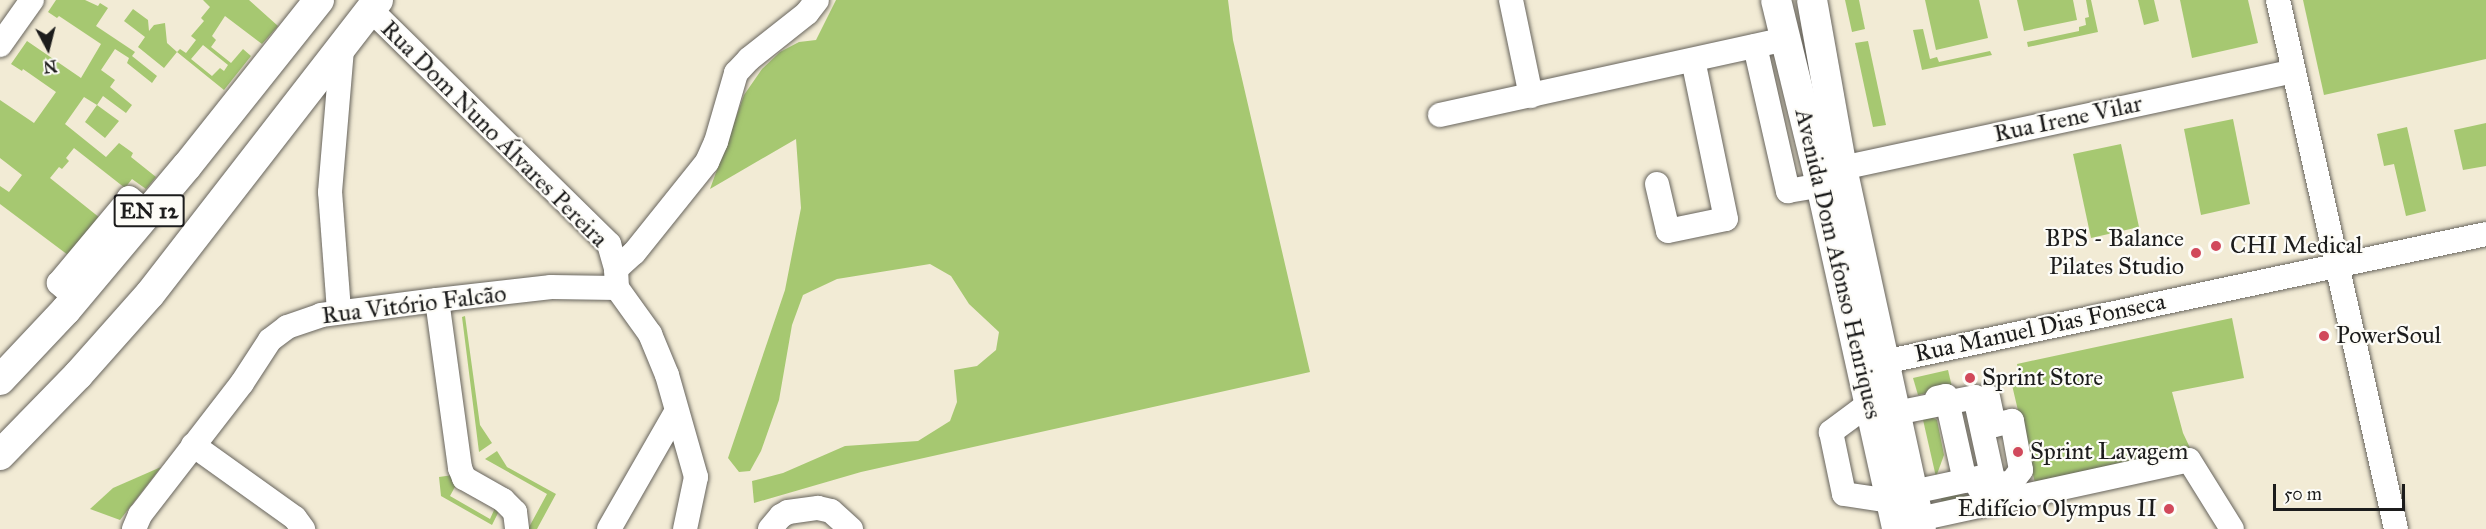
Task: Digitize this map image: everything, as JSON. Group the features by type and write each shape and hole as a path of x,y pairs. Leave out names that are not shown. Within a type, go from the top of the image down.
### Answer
{"main road":[{"name":"EN 12","path":"0,380 76,298 319,0"},
{"name":"EN 12","path":"0,454 78,375 150,294 342,48 370,3"},
{"name":"Avenida Dom Afonso Henriques","path":"1812,4 1792,36 1884,362 1883,408"},
{"path":"1792,36 1797,18 1812,4"},
{"name":"Avenida Dom Afonso Henriques","path":"1832,177 1908,514"}],"street":[{"path":"0,45 32,0"},
{"path":"617,278 634,253 707,162 716,142 736,73 749,59 807,13 817,0"},
{"path":"1511,0 1531,96"},
{"path":"2278,0 2396,529"},
{"name":"Rua Dom Nuno Álvares Pereira","path":"370,3 609,244 617,278 650,333 667,375 696,477 685,529"},
{"path":"1440,115 1792,36"},
{"name":"Rua Irene Vilar","path":"1755,46 1788,191 1832,177 2294,71"},
{"path":"339,311 330,192 342,48"},
{"path":"1658,184 1668,231 1726,219 1693,60"},
{"name":"Rua Manuel Dias Fonseca","path":"1884,362 2336,264 2486,234"},
{"name":"Rua Vitório Falcão","path":"134,529 140,515 242,383 270,340 300,321 339,311 617,278"},
{"path":"437,300 460,468 464,478 502,500 515,513 517,529"},
{"path":"1953,402 1965,481 1973,488 2012,482 2021,470 2012,421 1994,425 1987,394 1953,402 1883,408 1832,432 1844,494 1908,514 2189,460 2232,529"},
{"path":"609,529 676,412"},
{"path":"193,445 294,518 303,529"},
{"path":"1908,514 1965,481"},
{"path":"846,501 851,529"},
{"path":"762,526 788,512 818,508 831,511 851,529"}],"green space":[{"path":"56,0 85,0 98,6 100,3 108,8 96,26 135,52 132,56 157,76 152,83 127,63 129,58 115,49 101,70 115,80 110,87 132,105 126,113 103,96 97,105 84,97 65,124 106,157 119,143 133,153 131,157 156,177 146,189 132,179 125,188 74,148 66,158 69,161 62,169 59,167 50,178 100,218 68,255 0,204 0,186 9,192 22,175 0,158 0,100 34,123 56,92 23,69 22,71 11,64 27,41 81,78 101,44 59,16 57,18 48,12"},
{"path":"203,0 249,0 278,26 262,44 225,16 212,36 216,40 211,47 231,63 243,49 251,56 224,90 177,52 180,49 186,53 196,40 191,36 204,21 201,18 210,7","holes":["203,45 228,65 224,71 220,68 212,76 191,59"]},
{"path":"836,0 1228,0 1233,40 1310,372 861,472 754,503 752,481 783,473 845,446 918,441 950,421 957,402 954,370 977,366 996,350 999,332 969,304 951,276 930,264 837,279 803,295 792,325 779,400 761,451 750,471 739,472 728,458 785,290 801,208 796,139 710,189 744,95 762,69 780,52 799,42 816,40"},
{"path":"1845,0 1859,0 1865,29 1852,32"},
{"path":"1925,0 1979,0 1988,38 1936,50"},
{"path":"2017,0 2073,0 2077,20 2024,31"},
{"path":"2086,0 2091,0 2098,32 2028,47 2027,42 2079,31 2079,27 2086,25 2085,18 2089,17"},
{"path":"2138,0 2154,0 2159,21 2144,25"},
{"path":"2180,0 2248,0 2258,43 2192,58"},
{"path":"2303,0 2486,0 2486,59 2324,95"},
{"path":"133,9 148,20 149,31 154,25 165,23 167,43 177,52 164,68 138,47 145,37 124,21"},
{"path":"1923,29 1930,59 1937,57 1939,62 1990,51 1992,55 1922,70 1913,30"},
{"path":"1868,41 1886,125 1873,127 1855,43"},
{"path":"97,105 119,121 105,138 85,122"},
{"path":"2233,119 2250,204 2201,215 2184,129"},
{"path":"2486,123 2486,166 2463,170 2454,130"},
{"path":"2407,127 2426,211 2406,216 2394,164 2384,166 2377,134"},
{"path":"2121,144 2139,227 2091,238 2073,154"},
{"path":"465,316 480,425 492,443 479,452 462,317"},
{"path":"2232,318 2244,378 2172,392 2183,433 2192,452 1943,506 1940,496 1976,494 2035,483 2012,385 2021,382 2017,364"},
{"path":"1948,370 1952,387 1918,395 1913,378"},
{"path":"1921,411 1937,420 1944,455 1936,477"},
{"path":"497,451 507,467 556,494 537,529 528,529 547,494 485,459"},
{"path":"161,467 120,520 90,509 113,488"},
{"path":"453,475 457,483 450,496 490,519 495,508 499,511 492,525 441,496 439,477"}],"place":[{"name":"CHI Medical","path":"2216,246"},
{"name":"BPS - Balance Pilates Studio","path":"2196,253"},
{"name":"PowerSoul","path":"2324,336"},
{"name":"Sprint Store","path":"1970,378"},
{"name":"Sprint Lavagem","path":"2018,452"},
{"name":"Edifício Olympus II","path":"2169,509"}]}
